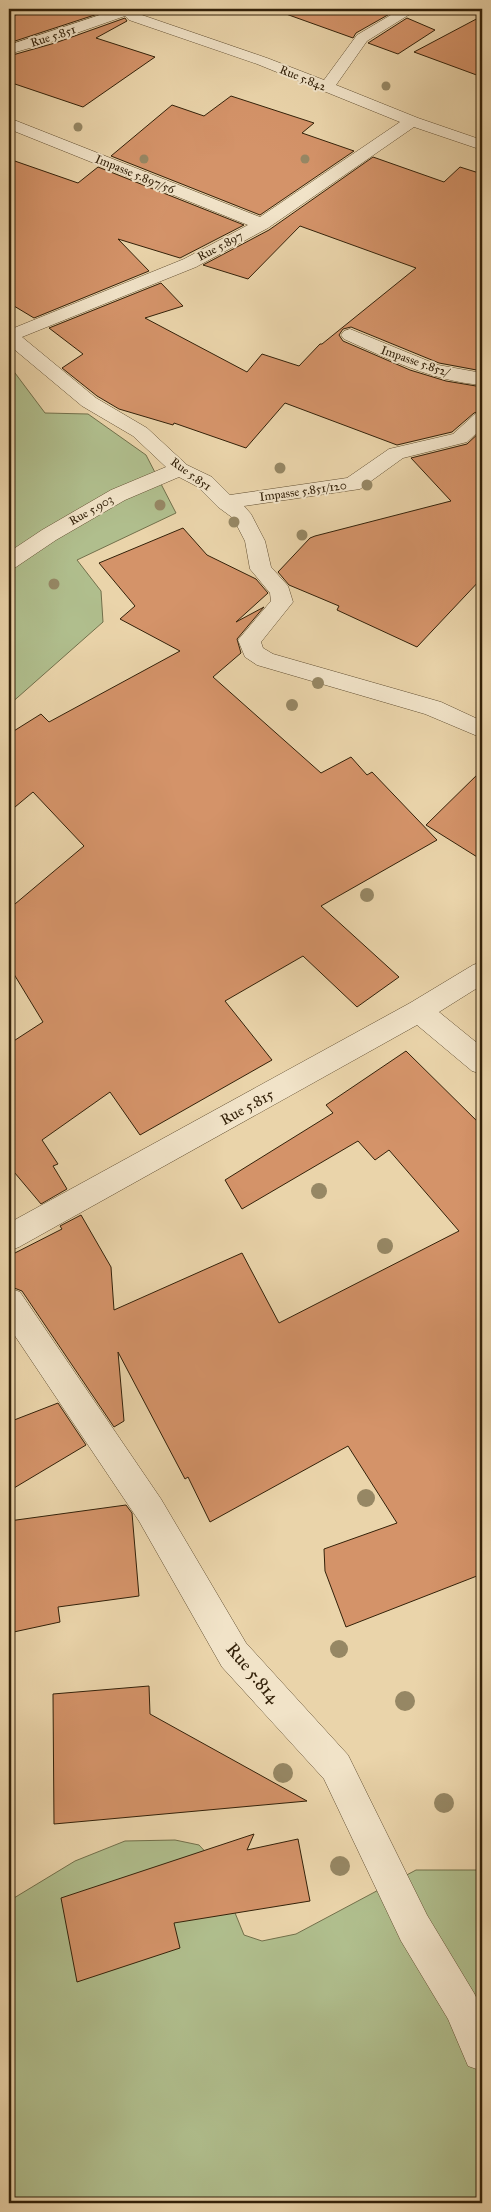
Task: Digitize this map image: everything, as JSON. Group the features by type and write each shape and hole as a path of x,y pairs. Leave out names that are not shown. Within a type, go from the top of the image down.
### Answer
{"street":[{"path":"326,88 362,38 411,9"},
{"name":"Rue 5.842","path":"125,10 134,17 262,61 412,121 482,145"},
{"name":"Rue 5.851","path":"9,50 49,38 125,10"},
{"name":"Rue 5.897","path":"9,336 190,263 262,224 412,121"},
{"name":"Impasse 5.897/56","path":"9,123 262,224"},
{"name":"Impasse 5.852/","path":"350,335 394,355 465,378 482,379"},
{"name":"Rue 5.851","path":"9,336 89,402 140,432 180,468 206,482 225,502 241,514 255,542 261,569 280,591 282,602 264,626 249,640 253,652 265,660 296,670 433,708 482,730"},
{"name":"Impasse 5.851/120","path":"225,502 352,484 396,453 460,438 482,418"},
{"name":"Rue 5.903","path":"9,562 49,535 118,495 180,468"},
{"name":"Rue 5.815","path":"9,1238 419,1011 482,972"},
{"path":"419,1011 482,1063"},
{"name":"Rue 5.814","path":"9,1302 150,1510 234,1655 336,1767 414,1928 461,2006 482,2052"}],"green space":[{"path":"9,365 45,413 88,414 146,455 176,513 77,560 101,591 103,622 9,705"},
{"path":"175,1840 199,1845 214,1861 244,1935 262,1941 296,1934 416,1870 482,1870 482,2203 9,2203 9,1901 75,1861 125,1841"}],"building":[{"path":"34,9 113,9 9,43 9,17"},
{"path":"287,9 386,9 393,12 356,33 353,38 286,14"},
{"path":"482,16 482,77 414,52"},
{"path":"125,18 127,21 96,38 155,57 83,107 9,82 9,56 55,43"},
{"path":"407,18 435,30 398,54 368,43"},
{"path":"231,96 314,123 302,133 354,151 260,215 111,156 172,105 204,116"},
{"path":"373,157 444,182 460,167 482,174 482,371 439,363 351,327 343,329 339,335 343,341 410,370 446,381 482,387 482,410 474,413 452,432 397,445 285,403 246,448 174,423 173,425 119,409 97,396 62,368 83,354 49,328 161,283 183,306 145,318 247,372 262,354 299,366 320,344 416,268 300,226 248,279 203,265 269,230"},
{"path":"9,159 78,183 98,167 244,225 180,258 118,239 149,271 34,318 9,303"},
{"path":"482,430 482,578 417,647 337,610 339,606 289,585 278,572 310,538 451,501 411,458 467,444"},
{"path":"183,528 207,555 256,579 268,593 236,622 264,607 237,639 241,653 213,677 321,773 351,757 367,775 372,772 437,840 321,906 399,977 357,1007 303,956 225,1001 272,1060 140,1135 110,1092 42,1140 58,1164 53,1166 67,1189 41,1204 9,1166 9,1044 43,1022 9,966 9,909 84,846 33,792 9,812 9,734 41,714 49,722 180,651 120,619 135,606 99,563"},
{"path":"482,770 482,860 426,825"},
{"path":"406,1051 482,1126 482,1574 346,1627 325,1571 324,1549 397,1523 348,1446 210,1522 188,1477 185,1479 118,1352 124,1421 114,1427 22,1291 9,1286 9,1256 62,1229 60,1226 81,1215 111,1267 114,1310 242,1253 279,1323 459,1231 389,1150 375,1160 358,1141 242,1209 225,1180 333,1113 326,1105"},
{"path":"58,1403 86,1445 9,1491 9,1422"},
{"path":"126,1505 132,1513 139,1596 58,1607 60,1622 9,1633 9,1521"},
{"path":"149,1686 150,1714 307,1801 54,1824 53,1694"},
{"path":"254,1834 247,1850 298,1839 310,1901 174,1923 180,1948 77,1982 61,1898"}]}
